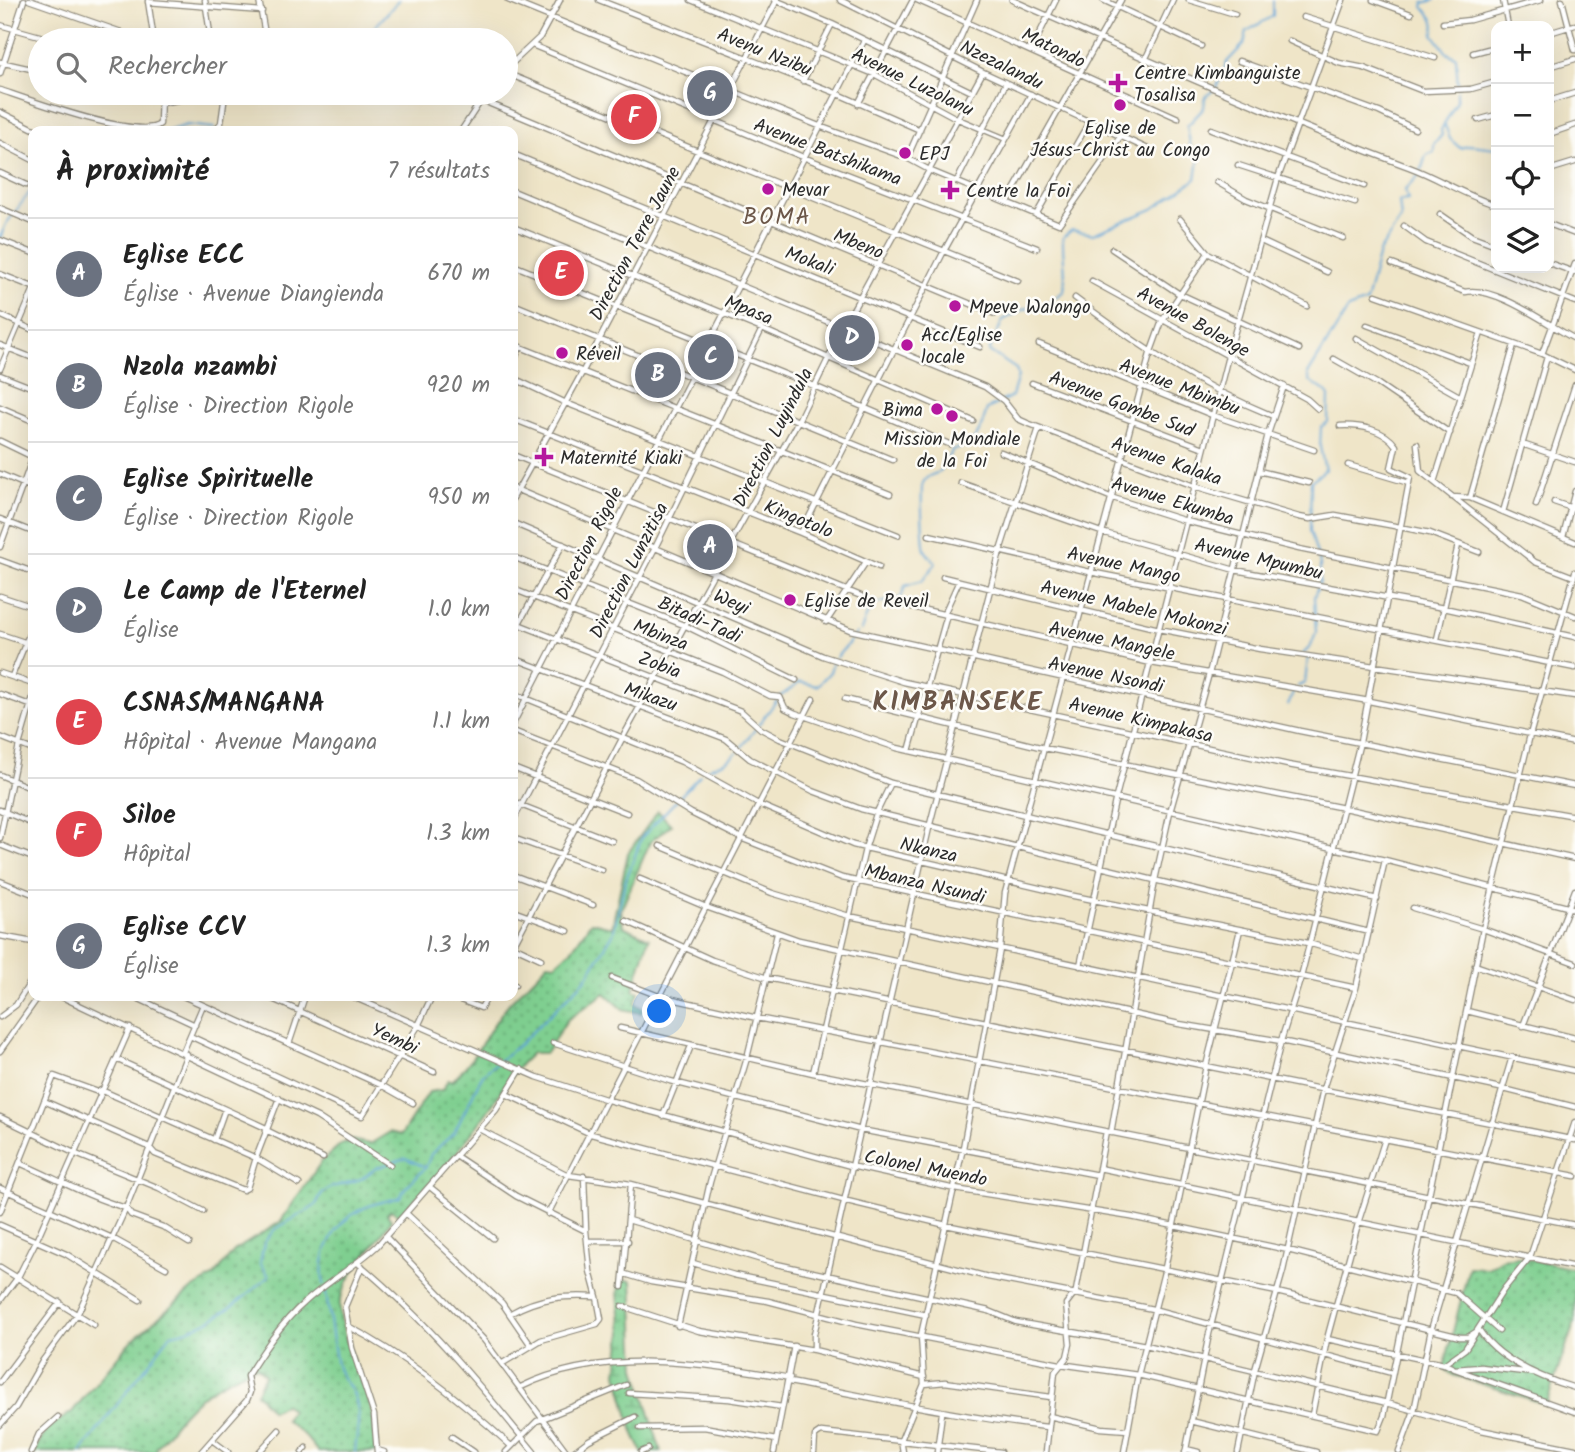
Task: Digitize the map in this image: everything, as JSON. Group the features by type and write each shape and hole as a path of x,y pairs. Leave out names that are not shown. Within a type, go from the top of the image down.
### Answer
{"street":[{"path":"0,74 14,29 27,0 109,28"},
{"path":"205,0 209,28"},
{"path":"260,0 264,28"},
{"path":"508,0 819,126 907,158 931,171 1036,215 1062,222 1121,137"},
{"path":"518,59 532,46 551,19 560,0"},
{"name":"Avenu Nzibu","path":"599,0 836,93 920,130"},
{"name":"Avenue Luzolanu","path":"691,0 874,74 958,119 1006,139"},
{"path":"776,0 972,92"},
{"name":"Direction Terre Jaune","path":"518,484 583,371 776,0"},
{"name":"Nzezalandu","path":"840,0 983,72 1152,150"},
{"path":"858,104 915,0"},
{"name":"Matondo","path":"915,0 967,21 1079,75 1178,118"},
{"path":"907,158 977,0"},
{"path":"1012,0 1202,86 1418,170 1459,192 1491,203"},
{"path":"1031,51 1056,0"},
{"path":"1103,0 1201,46"},
{"path":"1007,202 1121,0"},
{"path":"1145,60 1173,0"},
{"path":"1189,0 1235,14"},
{"path":"1080,966 1115,801 1228,356 1284,159 1343,0"},
{"path":"1373,0 1411,14"},
{"path":"1503,0 1507,21"},
{"path":"1443,23 1541,0"},
{"path":"1562,0 1572,25 1575,50"},
{"path":"152,28 148,1 262,11"},
{"path":"1303,18 1334,25 1436,58"},
{"path":"803,81 832,24"},
{"path":"0,25 28,33"},
{"path":"1554,31 1572,25"},
{"name":"Direction Rigole","path":"518,713 752,253 864,41"},
{"path":"1290,41 1423,91 1471,89 1491,83"},
{"name":"Avenue Batshikama","path":"532,46 803,157 1037,248"},
{"path":"1473,52 1491,48"},
{"path":"1554,66 1575,60"},
{"path":"1239,61 1415,129"},
{"path":"2,63 28,68"},
{"name":"Direction Luyindula","path":"518,936 559,854 716,573 798,421 860,295 931,171 983,72"},
{"path":"518,76 1018,281"},
{"path":"957,181 1006,83"},
{"path":"0,90 28,98"},
{"path":"1554,99 1575,93"},
{"path":"801,533 944,251 1031,94"},
{"path":"51,105 122,126"},
{"path":"156,126 161,120 162,105"},
{"path":"218,126 223,105"},
{"path":"466,126 478,105"},
{"name":"Mbeno","path":"493,105 995,314"},
{"path":"0,111 28,126"},
{"path":"1478,120 1491,116"},
{"path":"1036,215 1089,122"},
{"path":"1554,132 1575,125"},
{"path":"1211,129 1284,159 1364,186"},
{"path":"0,143 28,157"},
{"name":"Mokali","path":"518,155 980,346"},
{"path":"1554,168 1575,162"},
{"path":"1238,165 1355,203"},
{"path":"0,173 26,185"},
{"path":"1217,182 1270,209 1343,238"},
{"name":"Avenue Kalaka","path":"518,193 895,347 991,390 1018,419 1121,460 1194,486 1299,517 1310,519 1335,515 1400,527 1430,533 1479,552"},
{"path":"2,209 28,220"},
{"path":"1440,214 1472,236 1491,243"},
{"path":"1180,219 1208,253 1307,306"},
{"path":"1404,226 1426,242 1575,303"},
{"path":"1554,226 1575,234"},
{"name":"Mpasa","path":"518,229 762,329 973,421"},
{"path":"0,240 28,251"},
{"path":"1261,241 1327,272"},
{"path":"1112,249 1178,293 1299,349"},
{"path":"903,1452 901,1440 924,1380 922,1335 963,1148 1000,949 1008,881 1016,849 1150,354 1162,321 1178,293 1208,253"},
{"path":"1392,264 1465,292 1474,291 1508,302 1575,339"},
{"path":"1503,512 1552,327 1575,264"},
{"path":"1554,265 1574,272"},
{"path":"518,267 814,386 949,444"},
{"path":"0,274 28,287"},
{"name":"Avenue Bolenge","path":"1092,281 1284,386 1318,409"},
{"path":"1376,295 1545,355 1575,370"},
{"path":"1075,298 1150,354 1218,394 1273,416"},
{"path":"0,369 28,301"},
{"path":"518,306 892,460"},
{"path":"0,315 28,328"},
{"path":"1367,325 1470,363"},
{"name":"Direction Lunzitisa","path":"518,811 655,548 762,329"},
{"path":"1434,482 1481,333"},
{"path":"1356,338 1461,397"},
{"name":"Avenue Mbimbu","path":"1039,344 1212,415 1314,450"},
{"path":"0,345 28,356"},
{"path":"1470,498 1514,345"},
{"path":"518,352 520,347 583,371 890,494"},
{"path":"1334,359 1378,384 1450,433"},
{"path":"0,375 28,386"},
{"path":"518,380 898,535"},
{"name":"Avenue Gombe Sud","path":"1032,383 1131,423 1203,448"},
{"path":"1536,505 1548,473 1550,454 1575,385"},
{"path":"1046,1452 1051,1397 1060,1364 1068,1355 1066,1304 1076,1294 1091,1209 1120,1090 1146,943 1149,911 1170,812 1218,641 1268,434 1284,386"},
{"path":"0,407 28,419"},
{"name":"Kingotolo","path":"518,421 801,533 879,567"},
{"path":"1198,1452 1185,1450 1198,1388 1265,1117 1281,1041 1301,977 1360,741 1409,483 1409,476 1390,466 1395,442 1384,434 1359,427 1340,426"},
{"path":"814,1350 826,1275 929,828 1000,551 1039,428"},
{"path":"0,441 28,455"},
{"path":"625,1274 768,1301 856,1324 1060,1364 1138,1375 1376,1432 1380,1430 1492,888 1557,633 1575,575 1535,562 1451,497 1418,468 1417,444"},
{"path":"1522,444 1575,462"},
{"name":"Avenue Ekumba","path":"1001,452 1110,497 1186,521 1342,558 1522,594 1575,616"},
{"path":"518,457 861,596"},
{"path":"1348,466 1409,483"},
{"path":"0,547 28,469"},
{"path":"1259,471 1309,483"},
{"path":"0,474 28,486"},
{"name":"Avenue Mpumbu","path":"961,483 1014,504 1101,532 1235,570 1444,608 1575,637"},
{"name":"Avenue Nsondi","path":"518,490 826,622 938,652 1300,731 1575,786"},
{"path":"1563,537 1573,508 1575,491"},
{"path":"1451,497 1470,498 1575,542"},
{"path":"1554,502 1573,508"},
{"path":"0,519 28,531"},
{"name":"Weyi","path":"518,525 824,656 904,682"},
{"name":"Avenue Mango","path":"929,534 1090,572 1575,668"},
{"path":"518,620 563,544"},
{"path":"1437,639 1458,545"},
{"name":"Bitadi-Tadi","path":"518,558 686,626 796,680"},
{"path":"0,560 28,570"},
{"path":"826,622 866,562"},
{"name":"Avenue Mabele Mokonzi","path":"943,577 1218,641 1575,696"},
{"path":"909,751 921,718 946,615 959,581"},
{"name":"Mbinza","path":"518,591 723,672 770,696 780,697 785,708 806,717 909,751 1115,801 1385,860 1575,909"},
{"path":"0,596 28,605"},
{"name":"Avenue Mangele","path":"904,606 1151,663 1369,701 1575,743"},
{"name":"Zobia","path":"518,624 741,711 761,729 791,744 891,783 1377,899"},
{"path":"0,634 28,644"},
{"path":"12,676 28,636"},
{"name":"Mikazu","path":"518,660 726,739 742,754 774,771 831,799 876,814 1369,932"},
{"path":"0,673 28,682"},
{"name":"Avenue Kimpakasa","path":"904,682 1249,757 1575,816"},
{"path":"0,694 28,708"},
{"name":"Nkanza","path":"518,695 681,762 758,804 865,849 1092,900 1308,943 1363,959"},
{"path":"548,1214 813,699"},
{"path":"845,699 1044,748 1344,808 1575,859"},
{"path":"0,838 2,810 28,719"},
{"name":"Mbanza Nsundi","path":"518,733 606,767 743,839 860,883 1356,988"},
{"path":"0,737 28,748"},
{"path":"518,770 627,813"},
{"path":"0,775 28,787"},
{"path":"813,1073 840,950 860,883 865,849 876,814 891,783"},
{"path":"518,804 612,841"},
{"path":"2,810 28,822"},
{"path":"518,840 602,870"},
{"path":"0,845 28,856"},
{"path":"660,846 787,898 905,930 1345,1020 1575,1071"},
{"path":"1238,1452 1255,1370 1288,1250 1324,1089 1356,988 1385,860"},
{"path":"518,877 593,905"},
{"path":"640,879 777,934 840,950 1216,1031 1281,1041 1500,1088 1575,1107"},
{"path":"0,881 28,892"},
{"path":"1523,1026 1575,890"},
{"path":"1413,908 1483,929 1575,963"},
{"path":"518,913 568,931"},
{"path":"626,921 685,948 767,978 1575,1140"},
{"path":"1124,1452 1138,1375 1165,1268 1200,1106 1206,1066 1240,930"},
{"path":"678,1326 706,1201 747,1058 777,934"},
{"path":"0,936 28,942"},
{"path":"518,948 541,958"},
{"path":"1475,965 1575,1000"},
{"path":"612,978 659,996 757,1018 881,1040 1200,1106 1575,1176"},
{"path":"0,1017 16,1005 28,986"},
{"path":"0,1051 35,1001"},
{"path":"71,1001 317,1117 390,1165"},
{"path":"143,1001 195,1025"},
{"path":"194,1001 381,1085 413,1103"},
{"name":"Yembi","path":"278,1001 434,1072"},
{"path":"289,1044 303,1001"},
{"name":"Colonel Muendo","path":"369,1001 418,1026 521,1069 608,1100 724,1134 955,1189 1091,1209 1288,1250 1460,1295 1499,1331"},
{"path":"190,1036 362,1116 418,1026 430,1001"},
{"path":"463,1001 481,1008 485,1001"},
{"path":"0,1425 16,1407 43,1360 78,1313 98,1272 126,1208 203,1005"},
{"path":"1466,1012 1575,1038"},
{"path":"0,1301 18,1277 37,1239 87,1119 130,1028"},
{"path":"620,1028 813,1073 1575,1225"},
{"path":"553,1043 624,1068 860,1130 1183,1185 1575,1267"},
{"path":"663,1116 691,1046"},
{"path":"1399,1452 1415,1411 1431,1330 1489,1124 1511,1057"},
{"path":"116,1059 323,1158"},
{"path":"201,1452 247,1401 250,1392 247,1376 289,1318 312,1297 360,1265 480,1129 521,1069"},
{"path":"0,1212 54,1076 98,1092 101,1090 160,1115 256,1158 299,1184"},
{"path":"506,1094 591,1134 946,1225 1083,1250 1277,1292 1336,1309 1431,1330 1468,1337 1479,1330"},
{"path":"44,1101 87,1119 92,1125 149,1147 155,1154 243,1190 247,1188 279,1098"},
{"path":"214,1140 225,1109"},
{"path":"0,1117 75,1150 76,1154 137,1178 203,1211"},
{"path":"1444,1364 1465,1349 1530,1257 1575,1122"},
{"path":"480,1129 568,1175 631,1184 706,1201 988,1277 1153,1309 1392,1373"},
{"path":"1311,1415 1359,1220 1385,1139"},
{"path":"456,1156 548,1214 586,1231"},
{"path":"21,1159 22,1164 126,1208 131,1215 163,1227 189,1243"},
{"path":"503,1363 530,1344 597,1324 601,1319 590,1271 584,1176"},
{"path":"622,1287 631,1184"},
{"path":"430,1187 493,1238"},
{"path":"0,1188 112,1238 166,1268"},
{"path":"407,1213 511,1313 530,1344"},
{"path":"628,1220 826,1275 989,1311 1016,1322 1146,1345 1387,1403 1481,1430 1575,1449"},
{"path":"0,1225 37,1239 98,1272 140,1300"},
{"path":"386,1237 424,1274 432,1287 466,1320 503,1363 567,1452"},
{"path":"588,1241 628,1241"},
{"path":"693,1263 734,1275 926,1315"},
{"path":"360,1265 347,1297 348,1325 374,1415 377,1451 384,1452"},
{"path":"360,1265 386,1285 442,1342 534,1452"},
{"path":"0,1267 94,1325"},
{"path":"511,1313 527,1304 560,1295 597,1297"},
{"path":"0,1382 2,1374 60,1302"},
{"path":"622,1306 678,1326 730,1338 814,1350 924,1380 1051,1397"},
{"path":"348,1325 391,1351 460,1400 510,1446"},
{"path":"1479,1330 1495,1349 1539,1374 1575,1388"},
{"path":"1328,1339 1444,1364 1575,1412"},
{"path":"774,1452 794,1346"},
{"path":"521,1387 569,1368 620,1363 705,1366 916,1405 942,1413 1047,1427"},
{"path":"1455,1369 1481,1367 1539,1374"},
{"path":"506,1452 520,1435 542,1418 626,1385"},
{"path":"629,1393 729,1399 782,1407"},
{"path":"937,1452 942,1413"},
{"path":"1049,1416 1101,1428 1128,1430"},
{"path":"573,1452 589,1440 635,1417"},
{"path":"31,1452 39,1434 58,1418"},
{"path":"1191,1421 1316,1452"},
{"path":"639,1427 704,1427 776,1440"},
{"path":"259,1452 279,1430"},
{"path":"814,1452 815,1436 821,1432 1001,1452"},
{"path":"452,1437 474,1452"},
{"path":"212,1440 228,1452"},
{"path":"641,1452 648,1449"}],"green space":[{"path":"658,811 671,825 650,842 621,910 623,926 649,938 633,990 639,992 635,1004 643,1009 641,1013 623,1009 605,993 567,1020 546,1053 532,1053 518,1067 470,1136 422,1191 398,1215 391,1210 387,1214 391,1220 356,1268 344,1290 340,1302 341,1320 351,1356 369,1400 376,1452 318,1452 304,1435 285,1420 291,1410 284,1404 272,1411 256,1393 265,1375 257,1366 223,1382 199,1398 168,1432 156,1448 157,1452 34,1452 48,1428 72,1412 130,1342 192,1289 214,1276 234,1251 280,1222 322,1161 341,1144 351,1140 370,1144 390,1132 401,1135 429,1092 442,1090 448,1080 453,1080 478,1050 505,1008 511,1001 518,1001 518,994 548,963 555,964 572,949 591,922 612,927 628,853"},
{"path":"1518,1257 1575,1269 1575,1321 1546,1404 1453,1375 1444,1368 1469,1267 1488,1268 1502,1259"},
{"path":"620,1279 632,1281 636,1368 661,1452 642,1452 633,1432 617,1373 622,1333 618,1293"}],"waterway":[{"path":"374,28 399,0"},
{"path":"861,630 871,605 901,598 905,586 922,581 936,563 924,546 923,483 928,477 940,472 952,450 968,444 977,436 987,409 1012,396 1018,376 1016,369 989,351 1003,320 1026,308 1040,309 1064,291 1063,237 1072,230 1093,234 1153,209 1196,179 1199,159 1191,149 1187,126 1204,108 1205,97 1216,88 1227,62 1244,44 1247,31 1273,16 1273,0"},
{"path":"1435,0 1424,3 1423,7 1434,22 1433,34 1447,53 1456,57 1458,87"},
{"path":"1303,654 1311,646 1316,633 1314,597 1320,581 1320,564 1310,531 1311,481 1325,470 1320,447 1321,427 1328,422 1329,396 1310,381 1308,374 1348,309 1366,302 1379,252 1401,219 1399,201 1408,200 1405,190 1420,174 1426,155 1434,152 1434,144 1442,135 1441,130 1457,101 1457,92"},
{"path":"224,118 227,105"},
{"path":"1445,125 1450,139 1460,148 1471,145 1491,147"},
{"path":"184,126 196,126"},
{"path":"0,238 6,224 28,195"},
{"path":"836,658 857,633"},
{"path":"1298,686 1305,683 1308,657"},
{"path":"781,696 800,682 817,686 830,672 833,662"},
{"path":"1288,705 1294,690"},
{"path":"741,748 777,700"},
{"path":"704,771 728,760 737,752"},
{"path":"324,1284 323,1261 336,1231 362,1209 400,1197 426,1167 431,1154 454,1133 483,1074 520,1044 585,980 613,934 625,882 642,837 700,775"},
{"path":"81,1452 171,1334 211,1320 236,1304 269,1276 260,1263 264,1243 274,1230 315,1206 322,1193 332,1187 361,1179 376,1168 405,1158 425,1167"},
{"path":"325,1289 337,1365 353,1393 357,1408 355,1452"}],"place":[{"name":"Centre Kimbanguiste Tosalisa","path":"1118,83"},
{"name":"Eglise CCV","path":"710,93"},
{"name":"Eglise de Jésus-Christ au Congo","path":"1120,105"},
{"name":"Siloe","path":"634,117"},
{"name":"EPJ","path":"905,153"},
{"name":"Mevar","path":"768,189"},
{"name":"Centre la Foi","path":"950,190"},
{"name":"CSNAS/MANGANA","path":"561,273"},
{"name":"Mpeve Walongo","path":"955,306"},
{"name":"Le Camp de l'Eternel","path":"852,338"},
{"name":"Acc/Eglise locale","path":"907,345"},
{"name":"Réveil","path":"562,353"},
{"name":"Eglise Spirituelle","path":"711,357"},
{"name":"Nzola nzambi","path":"658,375"},
{"name":"Bima","path":"937,409"},
{"name":"Mission Mondiale de la Foi","path":"952,416"},
{"name":"Maternité Kiaki","path":"544,457"},
{"name":"Eglise ECC","path":"710,547"},
{"name":"Eglise de Reveil","path":"790,600"}],"district":[{"name":"BOMA","path":"777,216"},
{"name":"KIMBANSEKE","path":"958,701"}]}
